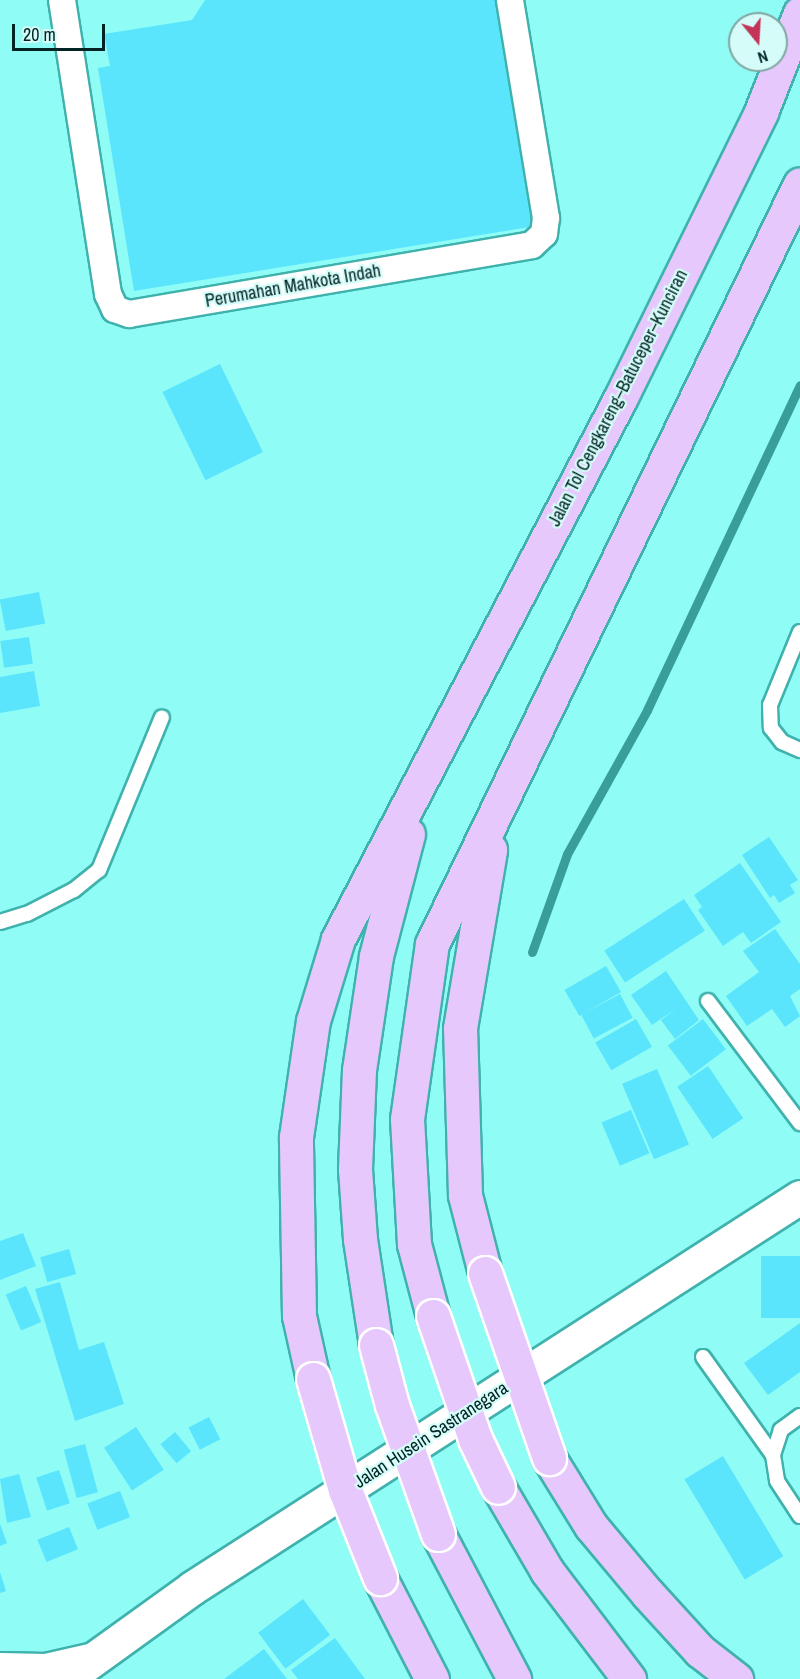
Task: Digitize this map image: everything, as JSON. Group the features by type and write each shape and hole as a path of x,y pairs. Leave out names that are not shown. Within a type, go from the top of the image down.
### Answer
{"highway":[{"name":"Jalan Tol Cengkareng–Batuceper–Kunciran","path":"423,777 632,376 761,112 800,13"},
{"path":"627,1676 547,1571 498,1487 471,1429 433,1316 414,1244 407,1119 414,1048 432,944 800,184"},
{"path":"423,777 376,956 359,1070 355,1169 358,1216 376,1345 392,1405 438,1534 513,1679"},
{"path":"423,777 338,939 304,1069 294,1181 299,1316 313,1379 345,1490 380,1578 432,1679"},
{"path":"495,818 460,1028 465,1195 485,1273 549,1458 591,1526 700,1651 736,1679"}],"main road":[{"name":"Jalan Husein Sastranegara","path":"66,1679 192,1588 800,1197"},
{"path":"0,1669 52,1669 96,1658"}],"street":[{"name":"Perumahan Mahkota Indah","path":"62,0 108,294 115,309 129,314 532,245 544,234 546,218 510,0"}],"lane":[{"path":"800,632 770,705 771,728 782,742 800,750"},
{"path":"0,922 27,914 65,895 99,870 162,717"},
{"path":"708,1001 800,1123"},
{"path":"703,1357 773,1455 777,1481 800,1516"},
{"path":"773,1455 782,1430 800,1416"}],"building":[{"path":"205,0 499,0 536,226 134,291 98,68 110,66 104,34 192,20"},
{"path":"220,364 263,452 205,480 162,392"},
{"path":"39,592 45,623 6,631 0,600"},
{"path":"29,637 33,664 4,668 0,641"},
{"path":"34,671 40,706 0,713 0,677"},
{"path":"769,837 798,880 790,885 795,893 779,903 774,895 770,898 742,855"},
{"path":"740,863 781,922 751,943 743,932 723,946 698,910 702,907 694,895"},
{"path":"684,899 705,931 625,983 604,951"},
{"path":"775,929 800,964 800,989 790,996 800,1016 785,1027 772,1009 747,1026 726,996 759,972 743,951"},
{"path":"606,966 621,992 579,1016 564,990"},
{"path":"666,971 699,1020 675,1039 661,1020 677,1008 652,1025 631,995"},
{"path":"620,994 633,1018 594,1038 581,1015"},
{"path":"636,1019 652,1047 611,1070 595,1042"},
{"path":"703,1019 726,1049 691,1076 668,1045"},
{"path":"708,1066 743,1118 713,1139 677,1087"},
{"path":"657,1069 689,1144 654,1159 622,1084"},
{"path":"631,1110 649,1153 620,1166 602,1123"},
{"path":"23,1233 36,1266 0,1280 0,1241"},
{"path":"69,1249 76,1274 47,1282 40,1257"},
{"path":"761,1256 800,1256 800,1318 761,1318"},
{"path":"60,1282 79,1350 104,1342 124,1404 75,1421 35,1289"},
{"path":"26,1286 41,1322 21,1330 6,1295"},
{"path":"800,1323 800,1372 768,1395 744,1363"},
{"path":"209,1417 220,1439 200,1450 189,1427"},
{"path":"136,1427 164,1470 132,1490 104,1448"},
{"path":"175,1432 191,1451 177,1463 160,1444"},
{"path":"85,1444 98,1492 77,1498 64,1450"},
{"path":"723,1456 783,1556 745,1579 684,1479"},
{"path":"59,1470 70,1503 47,1511 36,1477"},
{"path":"19,1474 31,1517 7,1523 0,1479"},
{"path":"120,1491 130,1517 97,1530 87,1504"},
{"path":"0,1524 7,1543 0,1546"},
{"path":"69,1527 78,1549 46,1562 37,1540"},
{"path":"0,1572 6,1591 0,1593"},
{"path":"303,1599 330,1635 285,1669 258,1633"},
{"path":"335,1638 365,1679 298,1679 291,1670"},
{"path":"264,1649 287,1679 224,1679"}],"waterway":[{"path":"532,952 567,854 647,710 800,385"}]}
